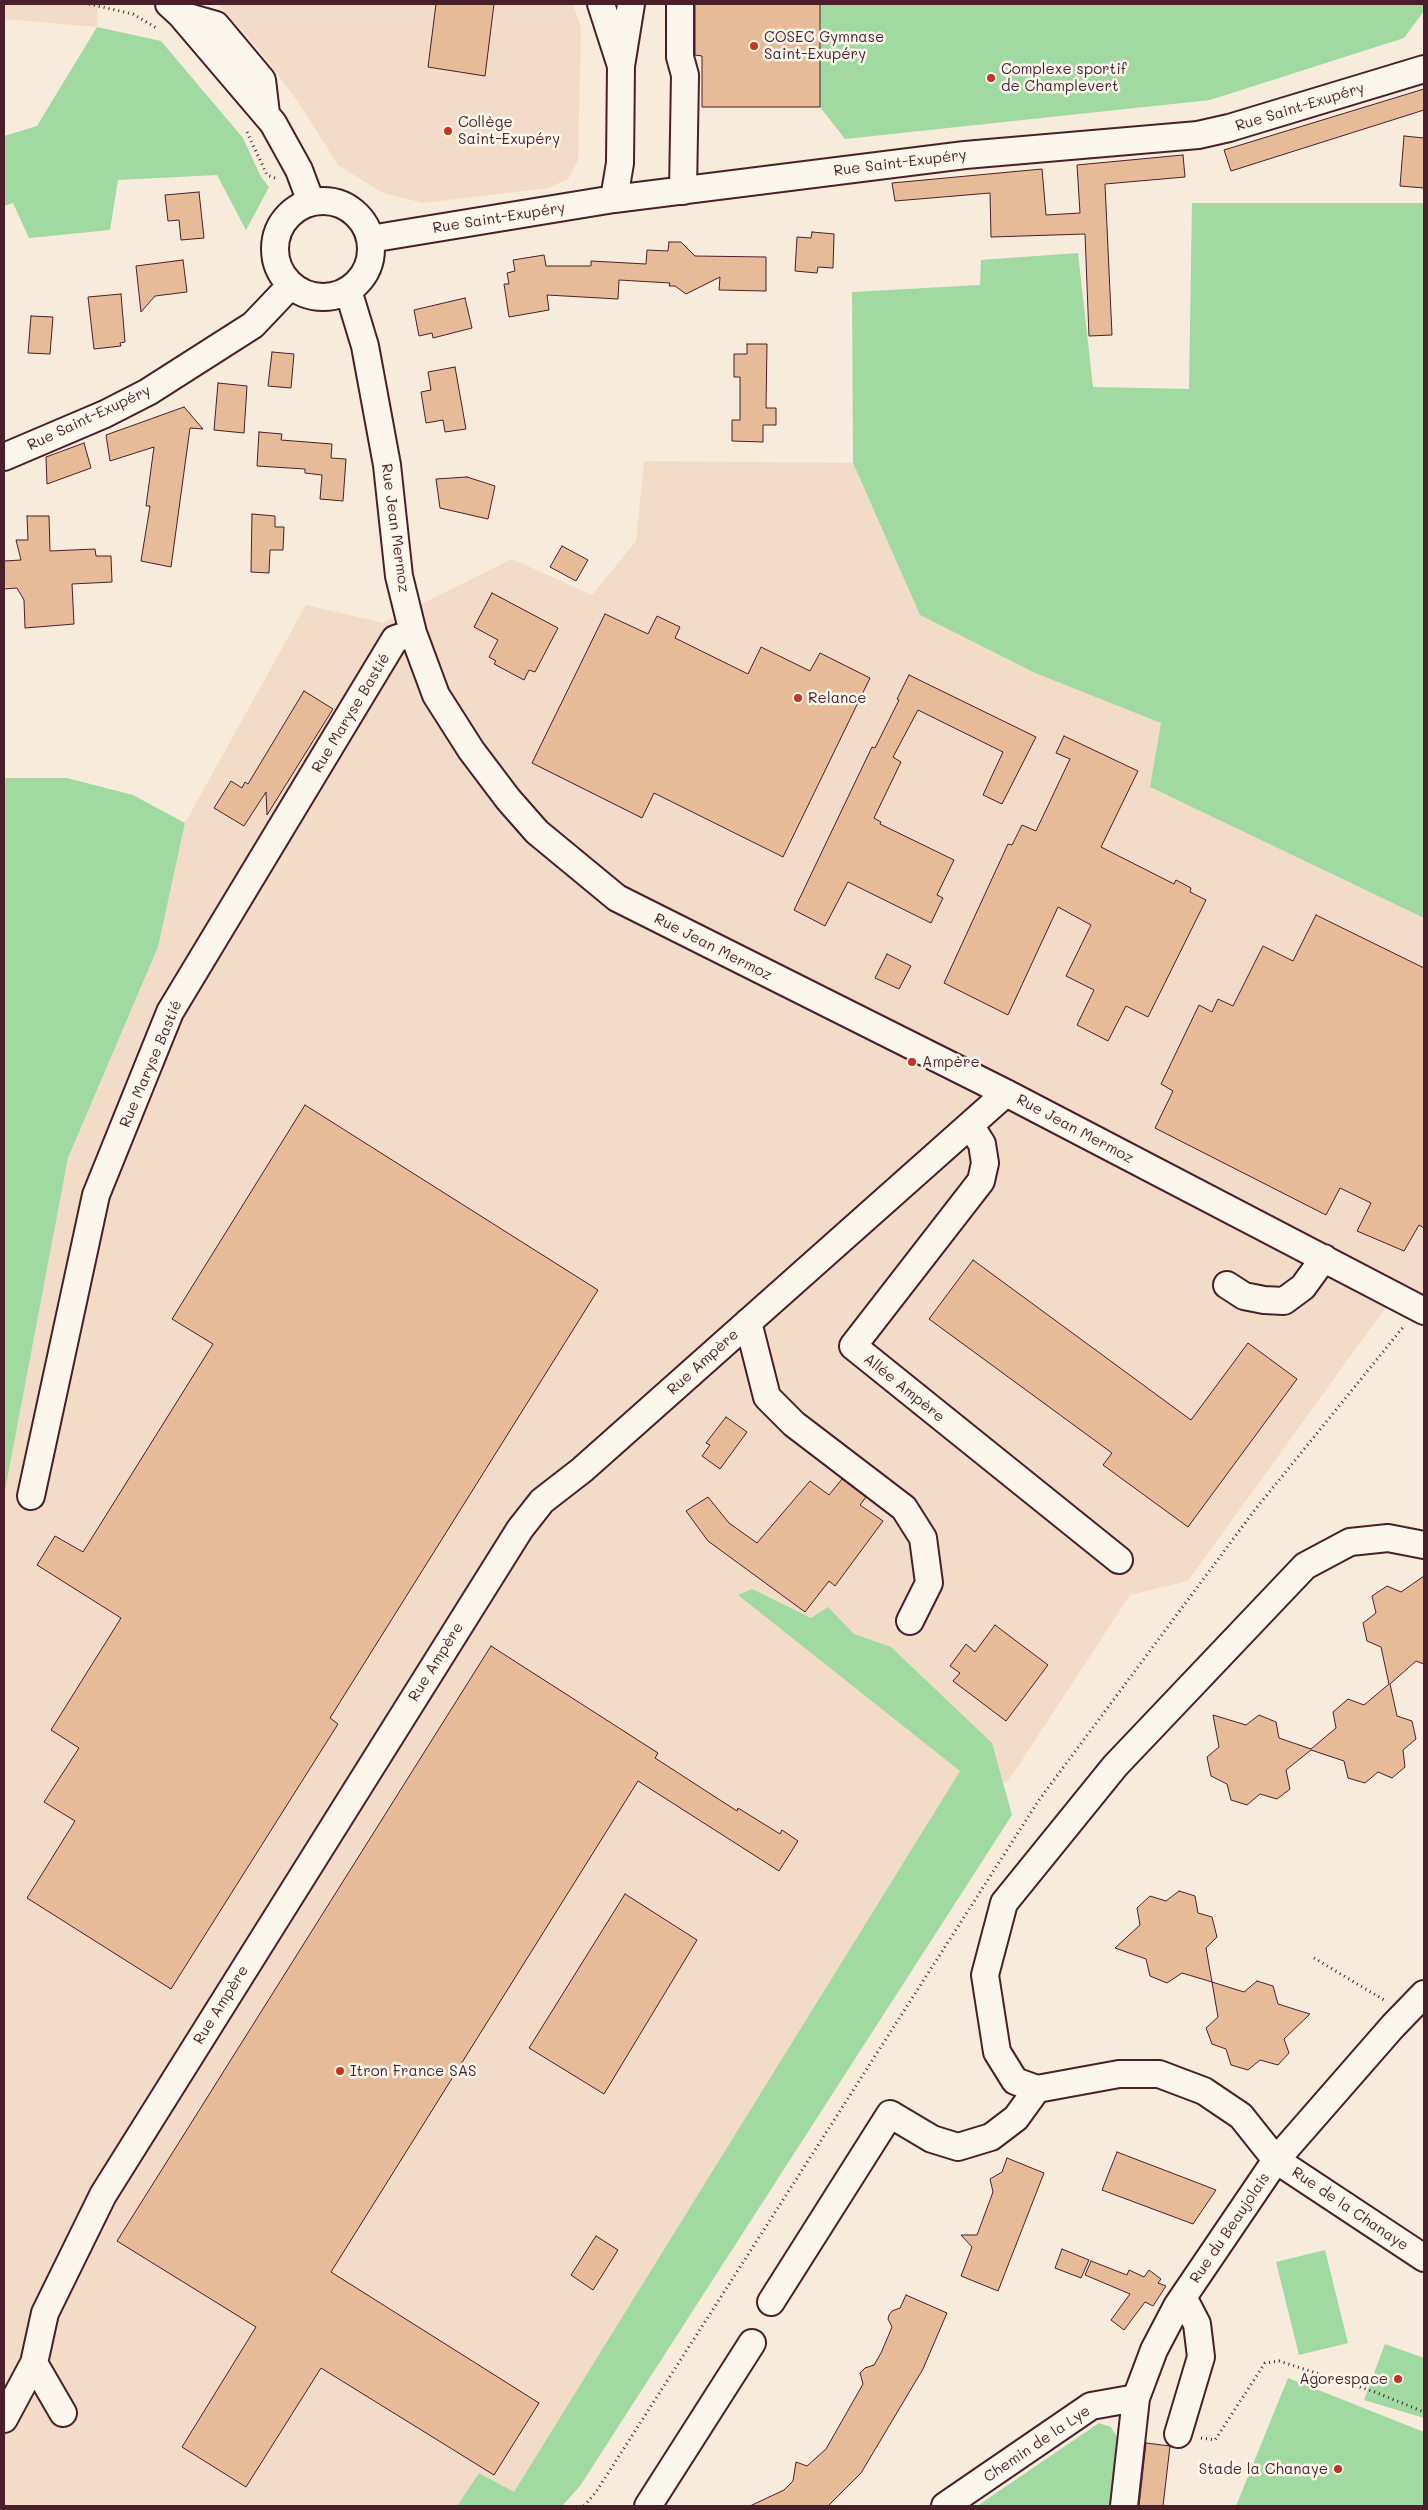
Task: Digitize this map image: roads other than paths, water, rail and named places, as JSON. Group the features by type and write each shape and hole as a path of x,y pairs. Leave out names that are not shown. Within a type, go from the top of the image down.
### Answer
{"street":[{"path":"601,4 621,66"},
{"path":"614,199 620,163 621,66 631,4"},
{"path":"680,4 680,57 684,75 683,190"},
{"path":"175,9 273,123 299,170 311,202"},
{"name":"Rue Saint-Exupéry","path":"370,239 614,199 683,190 965,155 1198,135 1229,128 1424,69"},
{"path":"326,201 342,204 355,213 364,224 370,239 371,254 367,268 359,280 348,290 334,295 318,296 304,293 291,285 282,274 276,260 277,238 286,218 298,208 311,202 326,201"},
{"name":"Rue Saint-Exupéry","path":"4,457 105,414 148,392 253,325 291,285"},
{"name":"Rue Jean Mermoz","path":"348,290 366,355 387,465 399,576 413,633 436,695 471,750 508,799 537,832 617,898 1006,1093 1424,1310"},
{"name":"Rue Maryse Bastié","path":"31,1496 96,1195 170,1012 395,639 413,633"},
{"name":"Rue Ampère","path":"4,2419 34,2363 45,2313 103,2195 520,1529 542,1501 582,1470 1006,1093"},
{"name":"Allée Ampère","path":"970,1125 982,1144 985,1163 981,1181 853,1346 1119,1560"},
{"path":"1227,1285 1244,1296 1284,1301 1303,1287 1324,1258"},
{"path":"748,1322 767,1397 794,1424 904,1508 923,1538 929,1583 910,1621"},
{"path":"771,2302 890,2114 932,2139 958,2147 991,2137 1016,2118 1037,2089 1014,2081 997,2052 985,1975 1004,1903 1115,1766 1305,1566 1350,1542 1388,1538 1424,1545"},
{"name":"Rue du Beaujolais","path":"1124,2506 1136,2398 1154,2350 1183,2297 1276,2160 1424,1994"},
{"name":"Rue de la Chanaye","path":"1037,2089 1119,2074 1159,2074 1204,2091 1241,2116 1276,2160 1424,2258"},
{"path":"1178,2434 1201,2357 1197,2324 1183,2297"},
{"path":"648,2506 752,2343"},
{"path":"34,2363 63,2413"},
{"name":"Chemin de la Lye","path":"945,2506 1091,2406 1136,2398"}],"place":[{"name":"COSEC Gymnase Saint-Exupéry","path":"754,46"},
{"name":"Complexe sportif de Champlevert","path":"991,78"},
{"name":"Collège Saint-Exupéry","path":"448,131"},
{"name":"Relance","path":"798,698"},
{"name":"Ampère","path":"912,1062"},
{"name":"Itron France SAS","path":"340,2071"},
{"name":"Agorespace","path":"1398,2379"},
{"name":"Stade la Chanaye","path":"1338,2469"}]}
